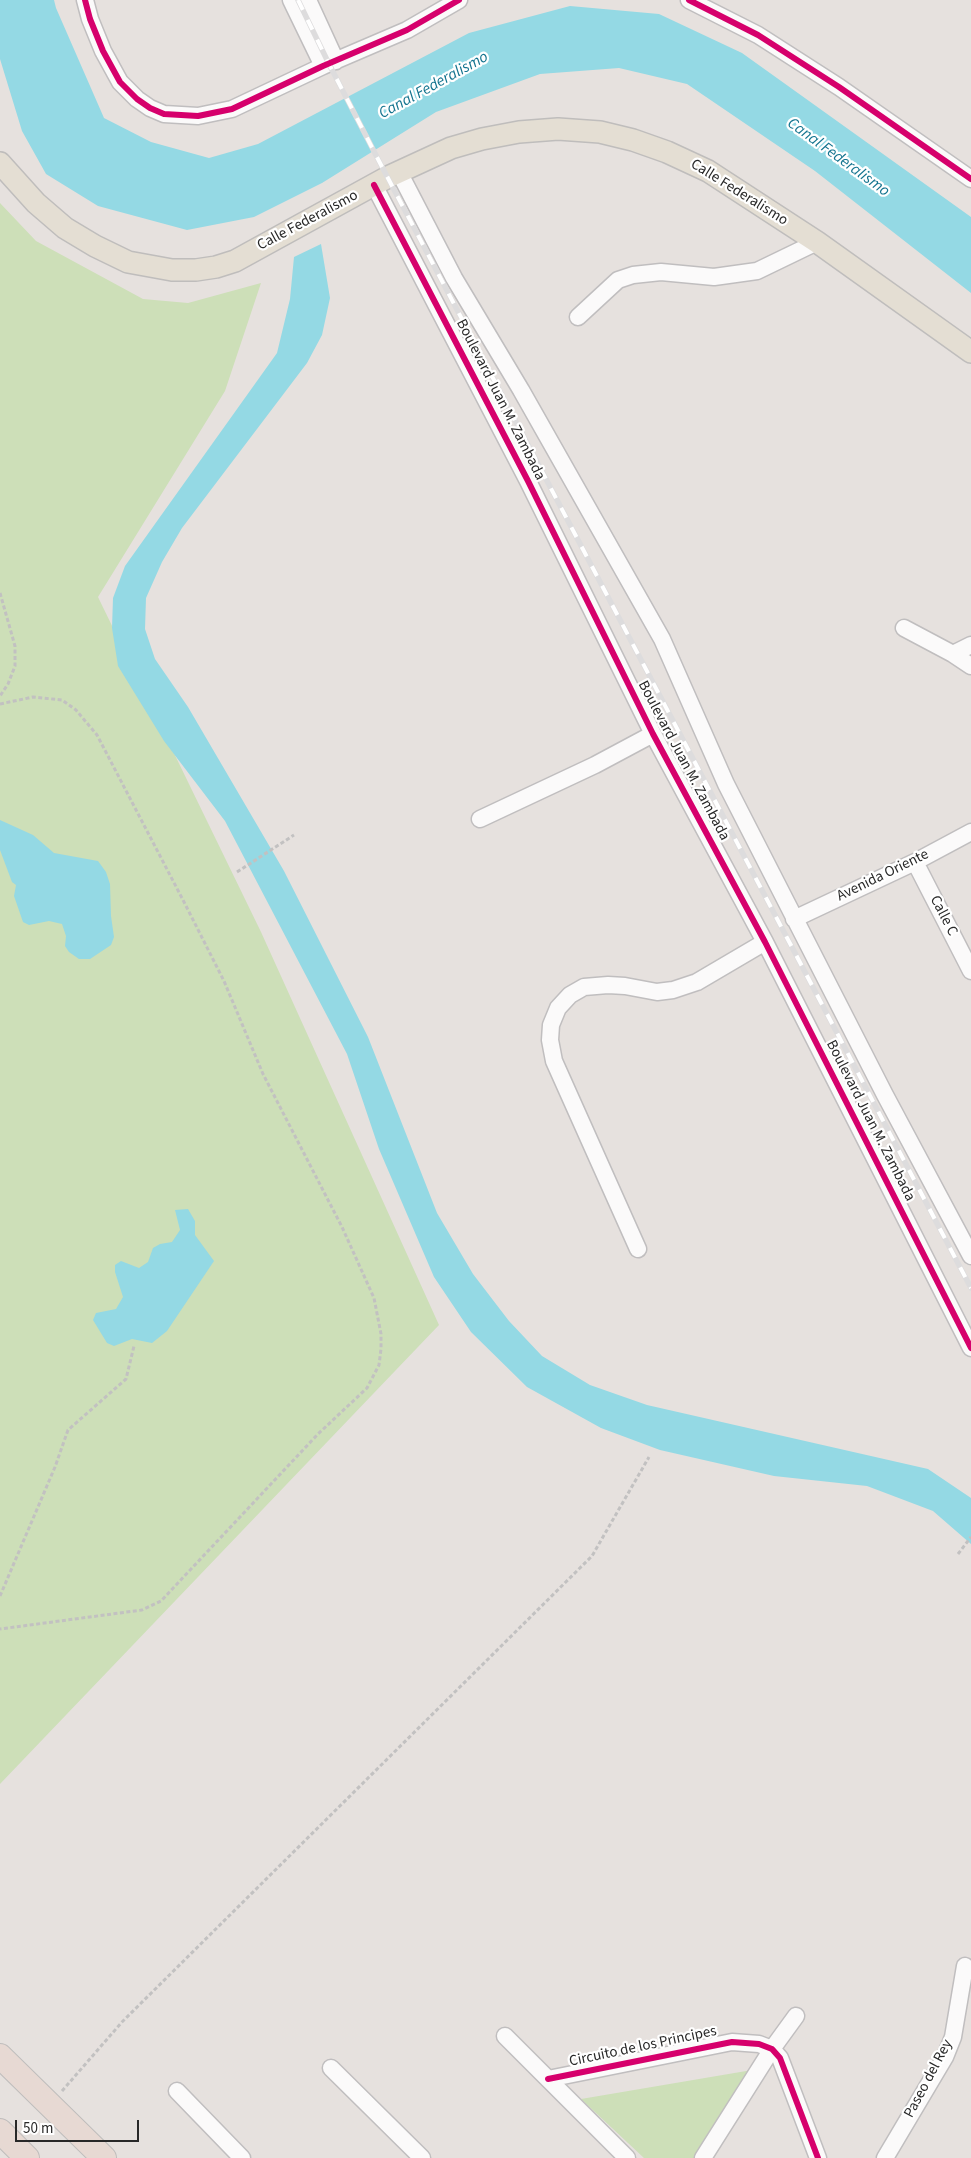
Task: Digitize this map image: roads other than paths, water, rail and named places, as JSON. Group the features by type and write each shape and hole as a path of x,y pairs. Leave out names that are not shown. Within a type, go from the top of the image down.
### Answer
{"highway":[{"path":"0,2056 104,2158"},
{"path":"0,2131 27,2158"}],"main road":[{"name":"Calle Federalismo","path":"0,163 36,203 65,228 95,246 128,262 172,270 196,270 216,267 235,260 374,185 450,148 482,139 558,128 600,132 633,140 667,152 708,171 817,242 971,352"}],"street":[{"path":"84,0 103,51 120,82 137,99 150,108 164,114 198,116 232,109 407,30 459,0"},
{"path":"291,0 329,64"},
{"path":"308,0 329,64"},
{"path":"689,0 758,35 838,87 971,179"},
{"name":"Boulevard Juan M. Zambada","path":"399,172 454,278 521,390 662,639 711,754 794,919 971,1256"},
{"name":"Boulevard Juan M. Zambada","path":"374,185 528,481 653,734 765,942 971,1348"},
{"path":"578,317 618,280 633,275 661,272 714,277 750,273 817,242"},
{"path":"904,628 953,654 971,666"},
{"path":"953,654 971,645"},
{"path":"480,819 595,765 653,734"},
{"name":"Avenida Oriente","path":"794,919 915,862 971,832"},
{"name":"Calle C","path":"915,862 971,969"},
{"path":"638,1249 554,1061 550,1040 551,1025 558,1008 570,995 584,987 608,985 657,992 673,990 697,982 765,942"},
{"name":"Paseo del Rey","path":"885,2158 944,2057 952,2037 965,1966"},
{"path":"702,2158 772,2049 796,2016"},
{"path":"505,2036 627,2158"},
{"name":"Circuito de los Principes","path":"548,2080 732,2042 758,2044 772,2049"},
{"path":"772,2049 780,2058 818,2158"},
{"path":"331,2068 415,2156"},
{"path":"177,2092 242,2158"}],"water":[{"name":"Canal Federalismo","path":"0,0 54,0 104,118 151,142 209,158 258,144 469,33 570,6 659,14 742,53 971,217 971,293 815,171 687,84 619,68 540,74 436,112 322,183 254,217 187,230 98,206 46,174 22,131 0,59"},
{"path":"321,244 330,298 322,335 307,363 182,528 162,562 146,598 145,629 155,659 188,707 284,871 368,1037 437,1213 473,1274 509,1321 542,1356 590,1385 647,1405 928,1469 971,1498 971,1544 933,1511 867,1486 774,1476 660,1450 601,1428 527,1387 471,1332 434,1277 379,1149 347,1054 225,821 164,741 118,666 112,628 113,598 125,566 277,353 290,299 294,257"},
{"path":"0,820 33,835 54,853 98,861 106,872 110,884 114,937 111,945 90,959 79,959 69,952 65,946 66,936 62,924 49,921 29,925 23,922 14,896 16,885 12,882 0,850"},
{"path":"188,1209 195,1221 195,1235 214,1261 167,1331 152,1343 132,1339 114,1346 107,1343 93,1320 96,1313 116,1309 123,1297 115,1272 115,1265 121,1261 139,1268 148,1262 153,1248 160,1244 172,1242 180,1230 175,1210"}],"railway":[{"path":"298,0 380,163 971,1288"}]}
